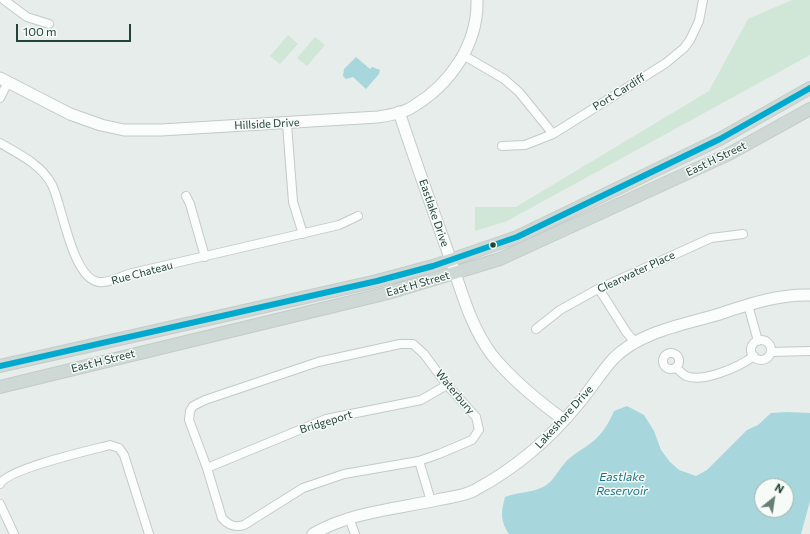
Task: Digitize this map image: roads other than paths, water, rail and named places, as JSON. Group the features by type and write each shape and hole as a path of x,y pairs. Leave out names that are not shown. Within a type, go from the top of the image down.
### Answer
{"main road":[{"name":"East H Street","path":"0,366 377,281 451,260 517,238 720,139 810,88"},
{"name":"East H Street","path":"0,387 388,293 455,274 500,259 728,154 810,109"}],"street":[{"path":"4,0 27,17 49,24"},
{"name":"Hillside Drive","path":"4,80 70,114 101,125 124,130 161,130 286,124 378,117 399,112 413,106 436,91 453,72 463,55 474,25 477,0"},
{"name":"Port Cardiff","path":"502,146 525,145 553,134 666,63 684,48 699,21 703,0"},
{"path":"463,55 504,79 519,92 553,134"},
{"path":"0,98 4,80"},
{"name":"Eastlake Drive","path":"399,112 472,319 492,355 517,383 564,420"},
{"path":"286,124 293,202 303,234"},
{"name":"Rue Chateau","path":"0,143 26,158 46,176 53,185 70,243 79,263 90,278 97,282 106,282 128,274 339,225 358,216"},
{"path":"186,196 190,204 205,257"},
{"name":"Clearwater Place","path":"536,329 560,310 599,289 711,238 743,234"},
{"path":"599,289 627,333 636,343"},
{"name":"Lakeshore Drive","path":"313,534 349,518 377,511 471,493 536,450 564,420 614,358 636,343 659,332 748,305 774,298 810,295"},
{"path":"748,305 758,341"},
{"path":"758,341 768,342 771,352"},
{"path":"758,341 752,347 754,356 759,360 765,359 771,352 810,350"},
{"name":"Waterbury","path":"412,344 424,354 447,385 476,417 479,425 477,434 472,440 419,461 344,474 308,486 244,525 237,527 227,524 222,518 189,420 190,411 193,406 205,400 318,362 412,344"},
{"path":"676,368 686,376 696,378 708,377 744,363 754,356"},
{"name":"Bridgeport","path":"206,468 319,422 367,410 407,404 421,400 447,385"},
{"path":"0,484 8,476 66,456 113,445 121,450 124,455 149,534"},
{"path":"419,461 431,501"},
{"path":"0,504 14,534"},
{"path":"349,518 355,534"}],"water":[{"path":"356,57 370,69 372,67 380,70 379,74 366,89 353,77 346,79 343,76 344,69"},
{"name":"Eastlake Reservoir","path":"627,406 644,415 654,431 661,450 670,462 679,470 696,476 707,470 747,430 758,425 771,413 810,413 810,501 801,534 509,534 504,525 502,516 505,497 534,490 546,485 573,455 591,443 602,433 614,411"}]}
